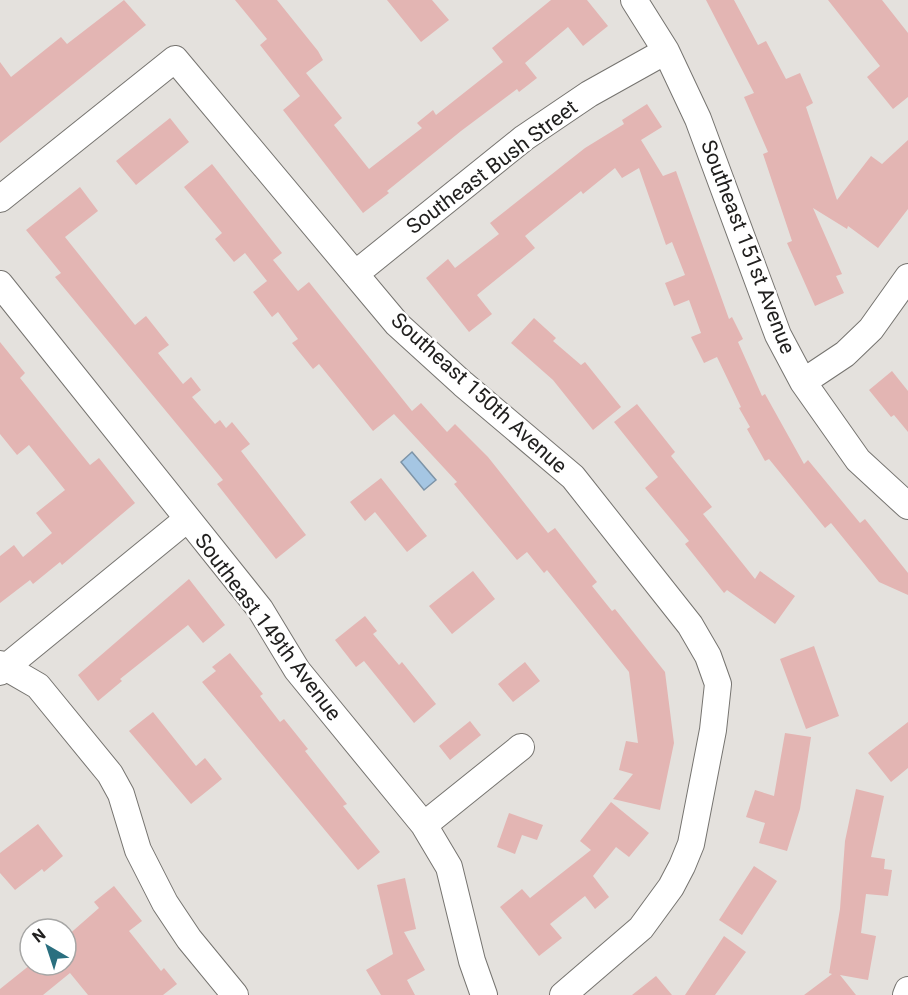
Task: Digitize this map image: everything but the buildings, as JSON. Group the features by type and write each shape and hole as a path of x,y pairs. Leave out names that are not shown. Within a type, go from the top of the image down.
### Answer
{"street":[{"name":"Southeast 151st Avenue","path":"634,0 666,51 698,119 778,335 803,382 858,460 908,506"},
{"name":"Southeast Bush Street","path":"355,274 524,138 589,94 666,51"},
{"name":"Southeast 150th Avenue","path":"0,199 175,60 397,324 462,384 573,477 690,625 708,656 718,684 713,730 691,844 671,887 641,928 563,995"},
{"path":"803,382 845,354 870,329 908,277"},
{"name":"Southeast 149th Avenue","path":"0,284 186,520 260,609 297,670 424,825 449,867 472,961 484,995"},
{"path":"186,520 2,667 38,686 110,774 121,794 135,843 165,903 189,939 235,995"},
{"path":"424,825 521,747"},
{"path":"906,995 908,990"}],"water":[{"path":"412,452 436,480 424,490 401,462"}]}
